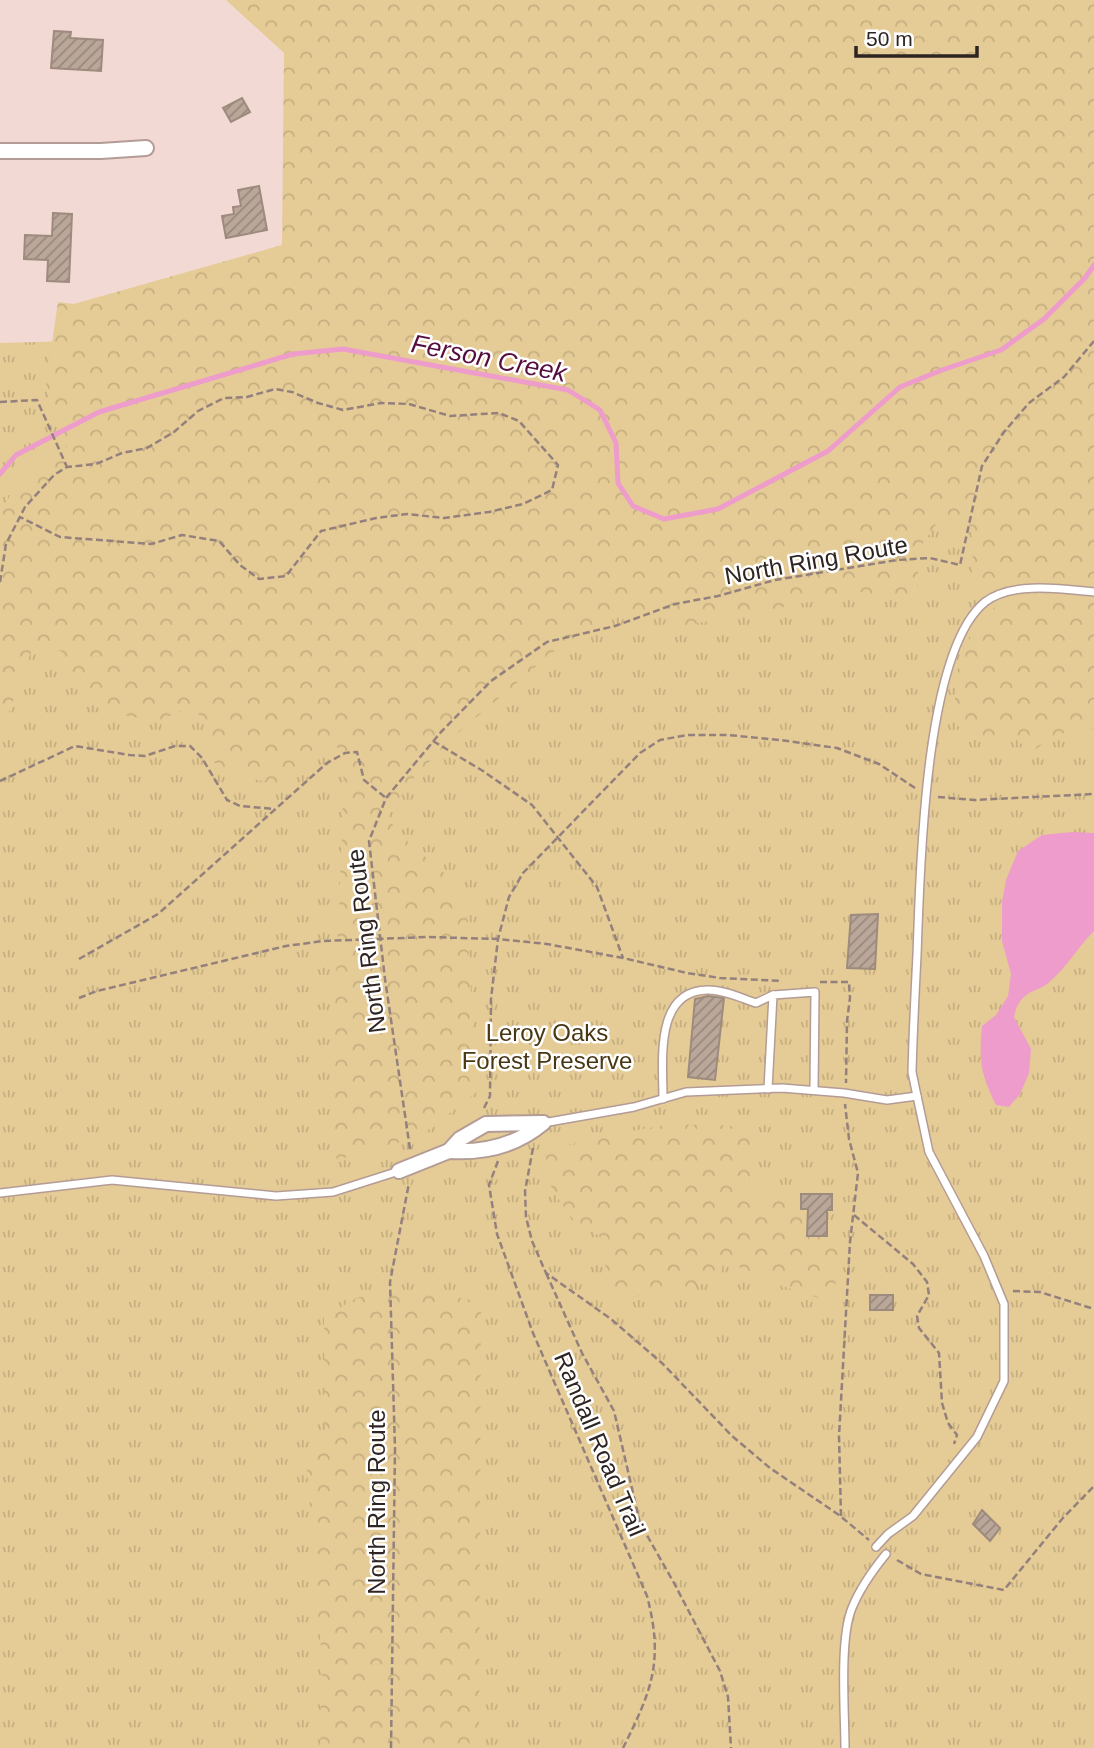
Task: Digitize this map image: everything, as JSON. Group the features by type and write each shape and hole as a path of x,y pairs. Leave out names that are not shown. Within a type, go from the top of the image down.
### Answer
{"street":[{"path":"0,151 146,148"},
{"path":"449,1151 460,1139 486,1124 539,1127"},
{"path":"405,1169 449,1151 495,1149 539,1127"}],"lane":[{"path":"876,1547 888,1534 913,1516 976,1437 1004,1381 1004,1304 952,1191 929,1152 912,1072 920,847 927,780 945,682 964,629 990,599 1016,591 1038,589 1065,588 1094,592"},
{"path":"663,1099 664,1040 669,1012 691,992 709,990 756,1003 773,995 815,992 814,1090"},
{"path":"768,1089 773,995"},
{"path":"539,1127 634,1107 686,1091 814,1090 887,1100 917,1096"},
{"path":"0,1193 112,1180 276,1196 332,1192 405,1169"},
{"path":"845,1748 846,1633 851,1610 873,1570 886,1554"}],"path":[{"name":"North Ring Route","path":"391,1748 396,1448 390,1282 405,1169 369,841 386,798 433,741 491,681 547,642 614,626 675,604 718,596 775,580 897,560 930,558 960,565 982,466 1004,432 1029,402 1065,377 1093,344"},
{"path":"0,582 6,544 25,507 54,475 67,467 96,464 122,453 147,448 174,432 198,411 224,398 247,397 275,389 292,392 343,410 381,402 409,404 450,416 499,413 519,421 558,465 552,490 523,504 444,518 407,514 376,518 321,531 286,576 259,579 240,565 219,541 182,535 151,544 60,537 20,517"},
{"path":"0,402 37,400 67,467"},
{"path":"484,1112 484,1106 490,1096 491,999 498,939 509,897 523,873 640,753 660,740 687,735 728,735 837,748 879,764 917,789"},
{"path":"433,741 532,805 597,887 623,958"},
{"path":"0,781 75,746 145,756 175,746 190,746 202,758 227,800 240,806 276,809"},
{"path":"79,960 159,914 327,763 345,752 356,751 364,780 386,798"},
{"path":"932,795 974,800 1094,794"},
{"path":"79,998 97,991 247,954 323,941 380,938 498,939 547,944 720,978 792,982"},
{"path":"815,982 849,982 848,1079 844,1093 849,1139 858,1172 850,1242 839,1436 840,1515"},
{"path":"539,1127 525,1191 526,1217 532,1241 582,1353 614,1411 640,1523 720,1671 728,1697 731,1748"},
{"name":"Randall Road Trail","path":"496,1153 498,1161 489,1185 496,1234 533,1333 647,1595 654,1622 656,1662 645,1703 623,1748"},
{"path":"854,1215 913,1264 927,1282 929,1295 917,1316 919,1328 939,1353 942,1403 948,1423 957,1435 953,1449"},
{"path":"546,1273 611,1319 663,1364 751,1452 840,1515 876,1547"},
{"path":"999,1291 1041,1292 1094,1309"},
{"path":"886,1554 921,1574 1004,1590 1062,1519 1094,1486"}],"green space":[{"path":"226,0 1094,0 1094,729 1057,734 1030,753 1011,732 985,742 955,724 955,676 973,631 981,618 995,607 974,578 971,526 941,517 919,549 917,593 900,600 861,592 678,627 658,610 612,618 563,644 453,737 407,785 387,818 407,841 445,874 466,910 477,1092 419,1137 337,1160 330,1131 344,779 335,736 321,744 304,770 287,787 249,778 213,762 211,723 189,708 160,720 99,709 76,685 61,651 31,652 0,736 0,514 14,488 38,467 67,448 46,384 58,302 74,304 282,245 284,53"},
{"name":"Leroy Oaks Forest Preserve","path":"1094,0 1094,1748 0,1748 0,343 445,331"},
{"path":"672,1124 753,1127 749,1192 786,1197 813,1218 842,1227 833,1303 746,1274 726,1252 719,1281 611,1301 601,1237 572,1218 552,1190 545,1153 596,1137"},
{"path":"434,1293 481,1302 479,1748 320,1748 322,1662 306,1456 325,1445 324,1317 358,1297"}],"shaded area":[{"path":"1094,833 1094,931 1054,978 1025,996 1018,1005 1014,1017 1031,1049 1029,1073 1020,1094 1009,1107 996,1105 984,1075 981,1038 982,1026 996,1015 1008,996 1011,974 1002,941 1002,902 1006,880 1018,851 1042,835"}],"building":[{"path":"54,31 71,32 70,38 103,40 101,71 51,68"},
{"path":"242,98 250,112 231,122 223,108"},
{"path":"259,186 267,230 226,238 222,216 234,214 233,207 241,206 238,190"},
{"path":"53,213 72,214 69,282 47,281 48,260 24,259 25,235 52,236"},
{"path":"878,914 875,969 847,968 851,915"},
{"path":"708,996 724,998 715,1080 688,1077 695,999"},
{"path":"801,1194 832,1194 832,1210 827,1210 827,1236 807,1236 808,1209 801,1209"},
{"path":"870,1295 893,1295 893,1310 870,1310"},
{"path":"982,1510 1000,1528 990,1541 973,1524"}],"waterway":[{"name":"Ferson Creek","path":"0,474 16,455 99,412 293,354 343,349 568,390 600,410 616,443 618,483 633,506 664,519 718,509 828,451 900,387 1001,350 1044,319 1085,278 1094,265"}]}
